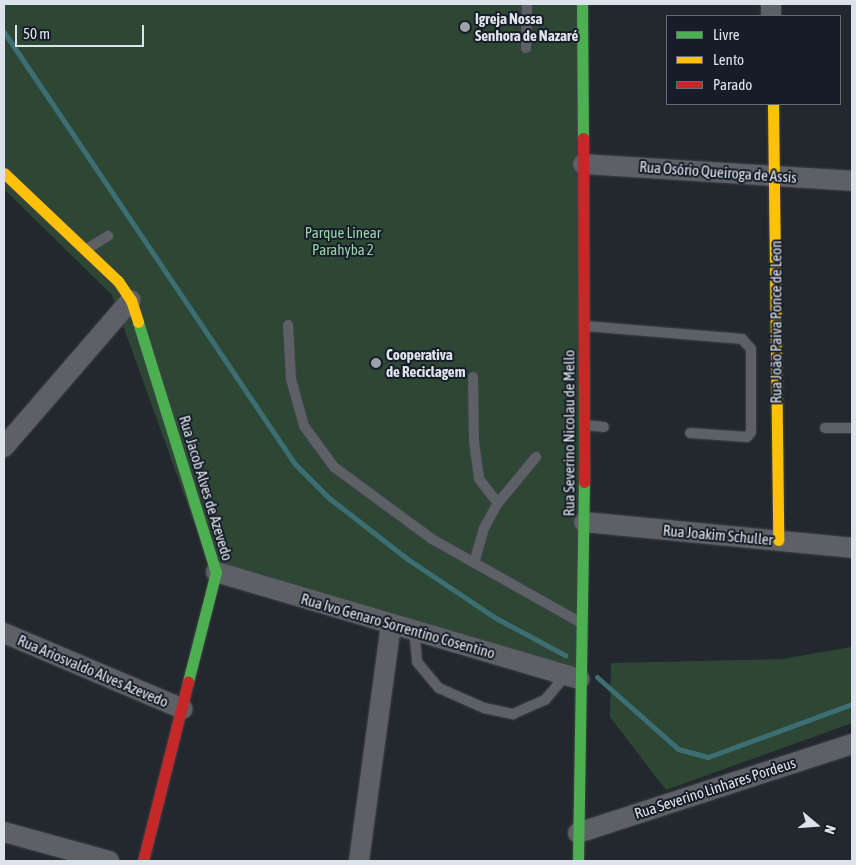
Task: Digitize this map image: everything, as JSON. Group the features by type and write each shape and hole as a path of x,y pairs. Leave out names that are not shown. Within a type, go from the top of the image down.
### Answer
{"street":[{"name":"Rua Severino Nicolau de Mello","path":"578,861 573,677 582,624 584,522 582,4"},
{"name":"Rua João Paiva Ponce de Leon","path":"774,105 778,540"},
{"name":"Rua Osório Queiroga de Assis","path":"583,164 852,181"},
{"name":"Rua Jacob Alves de Azevedo","path":"4,173 118,281 131,300 216,572 144,861"},
{"path":"4,447 131,300"},
{"name":"Rua Joakim Schuller","path":"584,522 852,548"},
{"name":"Rua Ivo Genaro Sorrentino Cosentino","path":"216,572 573,677"},
{"path":"359,861 391,624"},
{"name":"Rua Ariosvaldo Alves Azevedo","path":"4,633 183,709"},
{"name":"Rua Severino Linhares Pordeus","path":"578,833 852,744"},
{"path":"4,832 109,861"}],"lane":[{"path":"526,48 527,4"},
{"path":"85,250 108,236"},
{"path":"288,325 291,379 304,426 334,467 432,539 582,624"},
{"path":"584,326 742,339 751,348 751,432 747,437 690,432"},
{"path":"473,377 474,442 479,479 498,502"},
{"path":"584,425 604,427"},
{"path":"825,428 852,428"},
{"path":"474,562 484,528 498,502 536,457"},
{"path":"414,631 417,662 439,688 484,708 513,714 545,700 573,677"}],"green space":[{"name":"Parque Linear Parahyba 2","path":"4,4 581,4 580,683 213,575 112,295 4,189"},
{"path":"852,647 852,723 666,790 610,717 611,663 782,659"}],"waterway":[{"path":"4,32 295,464 329,498 409,560 494,617 565,655"},
{"path":"597,677 678,749 708,757 852,704"}],"traffic: fast":[{"path":"582,4 583,138"},
{"path":"138,322 216,572 188,682"},
{"path":"578,861 584,482"}],"traffic: slow":[{"path":"773,105 778,540"},
{"path":"4,173 118,281 131,300 138,322"}],"traffic: jam":[{"path":"583,138 584,482"},
{"path":"143,861 188,682"}],"place":[{"name":"Igreja Nossa Senhora de Nazaré","path":"465,27"},
{"name":"Cooperativa de Reciclagem","path":"376,363"}]}
